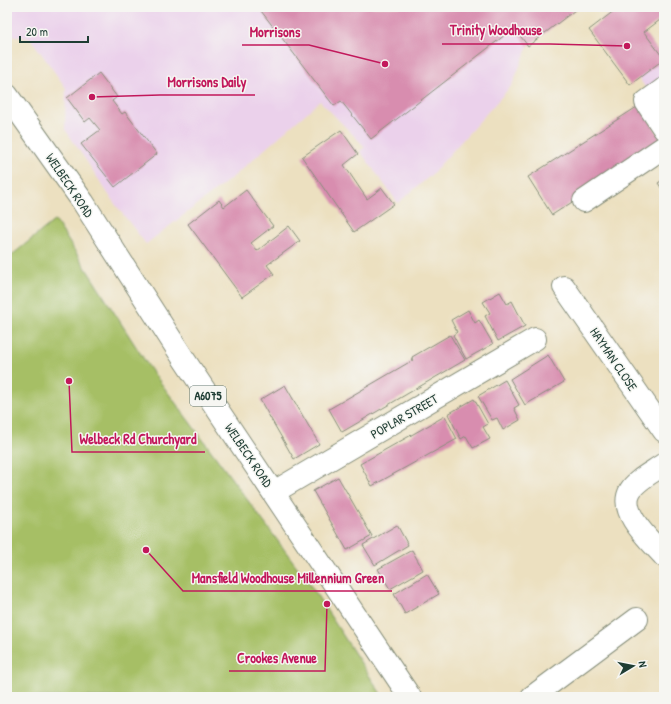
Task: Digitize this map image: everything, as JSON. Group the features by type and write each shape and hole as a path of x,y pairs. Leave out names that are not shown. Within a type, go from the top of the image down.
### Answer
{"street":[{"path":"664,90 646,102 664,129"},
{"name":"WELBECK ROAD","path":"7,95 83,202 184,361 274,492 410,697"},
{"path":"584,201 664,148"},
{"name":"HAYMAN CLOSE","path":"564,287 664,431"},
{"name":"POPLAR STREET","path":"274,492 535,339"},
{"path":"664,464 630,490 627,499 629,510 635,524 664,556"},
{"path":"532,697 638,619"}],"shaded area":[{"path":"7,7 579,7 528,46 512,85 431,175 398,203 360,151 365,147 320,101 233,177 146,244 115,204 65,129 66,88 31,39 7,34"},
{"path":"664,59 664,116 639,78"}],"green space":[{"path":"55,220 149,367 309,583 383,697 7,697 7,259"}],"building":[{"path":"258,7 579,7 528,46 514,28 371,139 341,101 334,106"},
{"path":"619,7 664,7 664,17 644,32 664,59 630,85 589,30"},
{"path":"99,73 117,97 112,101 122,114 125,112 157,154 115,187 81,144 100,130 90,118 85,122 67,98"},
{"path":"640,105 664,143 552,215 528,177"},
{"path":"341,130 358,154 344,165 367,199 382,188 394,204 354,232 302,157"},
{"path":"664,179 664,192 658,183"},
{"path":"246,190 273,226 251,243 257,251 289,226 300,241 267,265 274,274 242,297 188,224 219,200 224,207"},
{"path":"500,292 507,304 512,301 525,326 498,341 485,316 490,313 483,302"},
{"path":"468,310 475,323 479,320 493,344 466,359 453,335 457,332 451,320"},
{"path":"450,335 465,360 342,432 329,409 413,360 412,357"},
{"path":"548,355 564,382 525,405 510,379"},
{"path":"505,380 519,405 514,408 520,420 503,430 497,418 492,420 478,396"},
{"path":"285,385 319,444 294,459 260,400"},
{"path":"474,399 488,424 483,427 490,439 473,448 466,436 461,439 448,414"},
{"path":"445,416 457,439 372,486 360,464"},
{"path":"338,477 372,536 347,550 313,491"},
{"path":"397,525 408,545 375,565 363,545"},
{"path":"412,550 423,570 390,589 378,569"},
{"path":"427,574 439,594 405,614 394,594"}],"place":[{"name":"Trinity Woodhouse","path":"627,46"},
{"name":"Morrisons","path":"385,64"},
{"name":"Morrisons Daily","path":"92,97"},
{"name":"Welbeck Rd Churchyard","path":"69,381"},
{"name":"Mansfield Woodhouse Millennium Green","path":"146,550"},
{"name":"Crookes Avenue","path":"327,604"}]}
